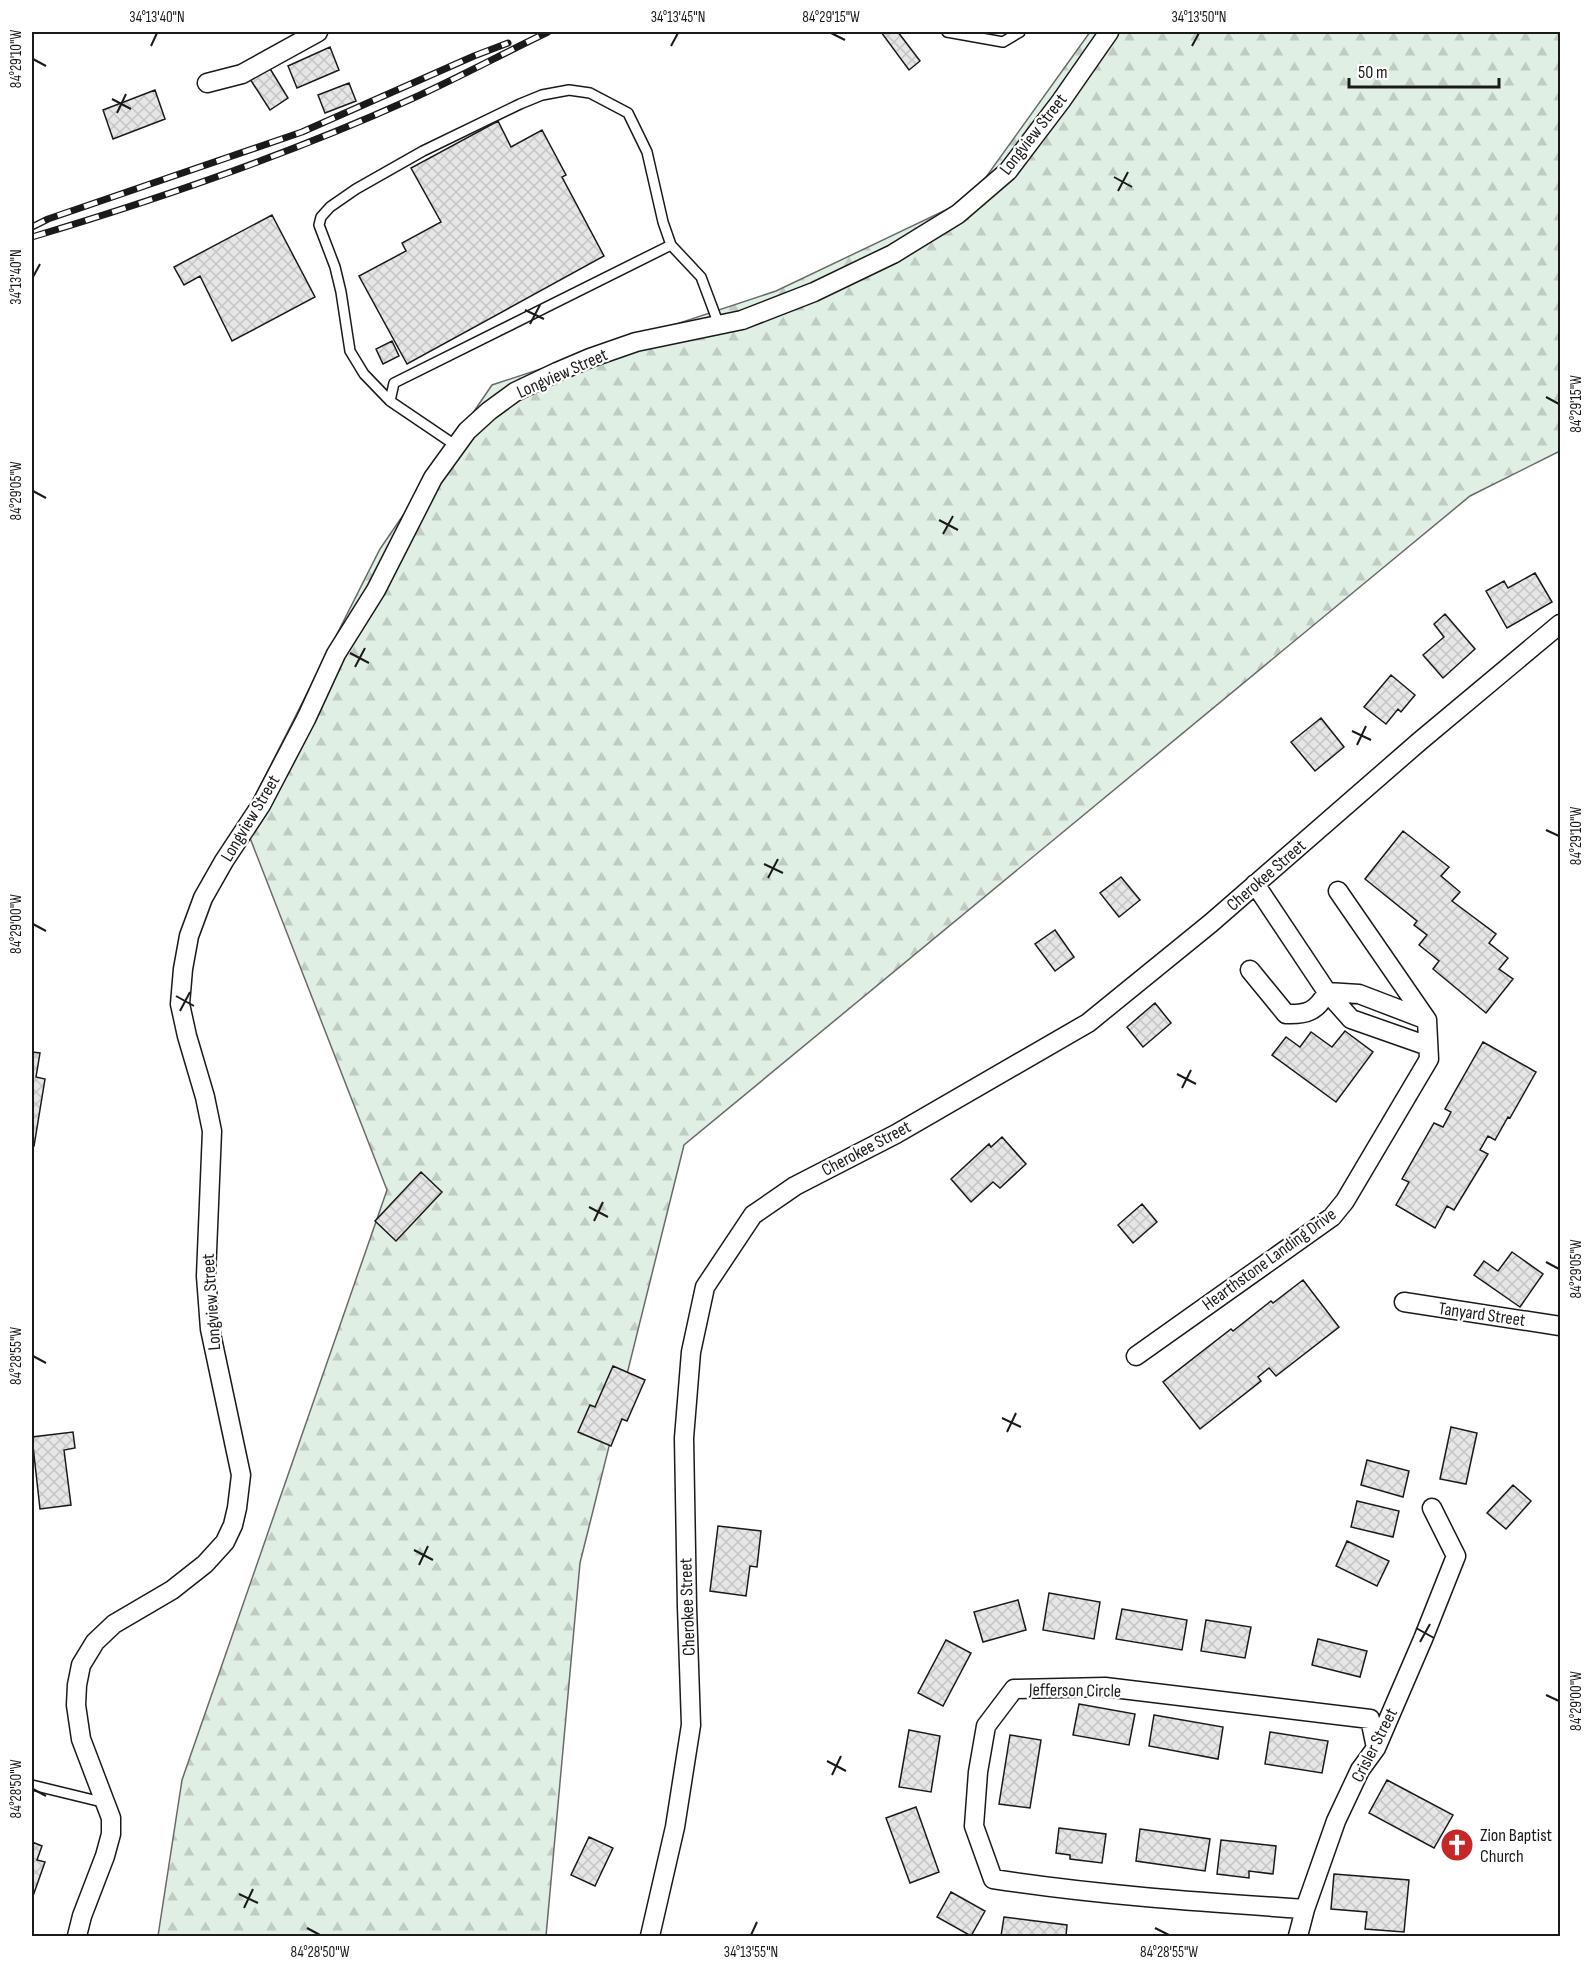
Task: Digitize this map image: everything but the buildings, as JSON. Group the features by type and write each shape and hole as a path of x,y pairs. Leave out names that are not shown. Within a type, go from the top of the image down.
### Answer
{"street":[{"path":"207,83 242,74 318,32"},
{"name":"Longview Street","path":"77,1936 111,1834 111,1818 81,1739 76,1705 81,1665 95,1642 114,1624 172,1590 205,1564 225,1542 234,1525 241,1475 210,1329 206,1276 212,1131 180,1004 189,936 203,898 261,805 306,719 336,654 376,590 433,478 455,445 474,424 515,392 557,372 636,342 742,320 814,292 893,254 958,214 1008,171 1061,101 1108,32"},
{"name":"Cherokee Street","path":"650,1936 675,1827 692,1725 684,1438 691,1352 705,1287 753,1215 795,1186 905,1128 1088,1023 1256,884 1420,741 1560,624"},
{"path":"1256,884 1328,992 1351,1018 1428,1046"},
{"path":"1338,891 1427,1020"},
{"path":"1250,970 1286,1014 1304,1015 1321,1003 1328,992"},
{"path":"1328,992 1359,994 1427,1020"},
{"name":"Hearthstone Landing Drive","path":"1136,1356 1332,1216 1345,1202 1429,1059 1427,1020"},
{"name":"Tanyard Street","path":"1404,1302 1560,1326"},
{"name":"Crisler Street","path":"1298,1936 1305,1909 1336,1821 1360,1770 1376,1748 1456,1556 1432,1508"},
{"name":"Jefferson Circle","path":"1305,1909 1060,1889 993,1879 974,1826 978,1772 986,1726 1014,1689 1105,1687 1370,1719 1376,1748"}],"lane":[{"path":"947,32 1003,42 1020,32"},
{"path":"455,445 390,400 364,374 350,351 335,267 319,225 321,217 330,207 347,195 423,151 520,104 542,95 569,90 590,93 628,113 648,152 663,222 671,245 702,277 718,325"},
{"path":"390,400 394,383 671,245"},
{"path":"32,1785 106,1803"}],"green space":[{"path":"1090,32 1560,32 1560,451 1470,496 684,1145 580,1563 546,1936 158,1936 182,1780 387,1190 243,820 380,549 492,385 776,291 971,198"}],"railway":[{"path":"32,237 175,191 316,139 427,92 548,32"},
{"path":"32,227 48,219 302,132 508,43"}],"place":[{"name":"Zion Baptist Church","path":"1457,1845"}]}
